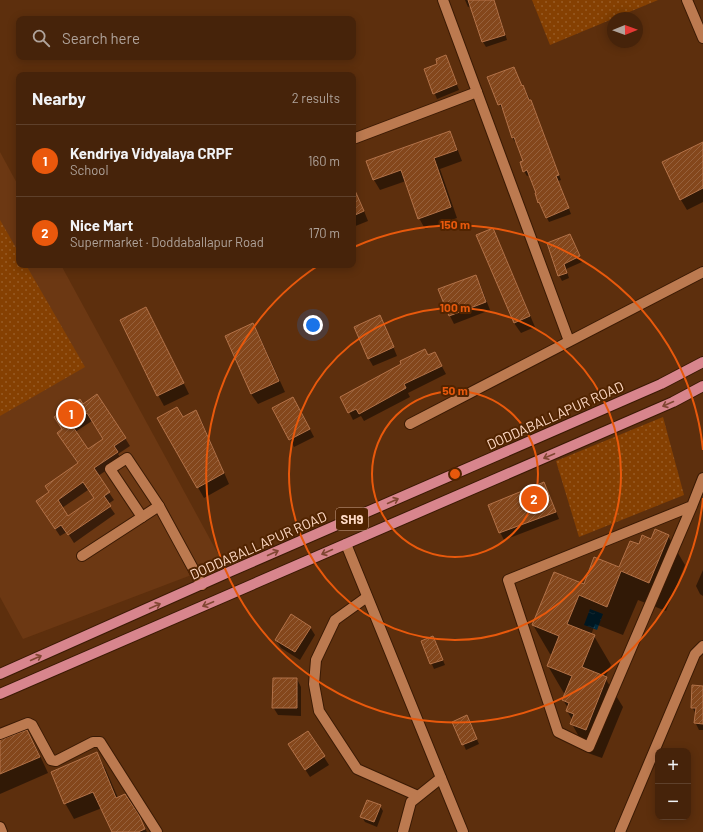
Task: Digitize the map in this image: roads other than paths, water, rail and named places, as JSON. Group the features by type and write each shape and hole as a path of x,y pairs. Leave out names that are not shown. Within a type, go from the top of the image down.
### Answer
{"main road":[{"name":"DODDABALLAPUR ROAD","path":"0,674 661,384 703,362"},
{"name":"SH9","path":"0,694 673,402 703,386"}],"lane":[{"path":"443,0 569,341"},
{"path":"687,0 703,38"},
{"path":"356,138 477,92"},
{"path":"410,424 703,272"},
{"path":"142,517 110,469 127,458 158,506 202,585"},
{"path":"692,506 508,580 558,732 589,747 692,506 703,478"},
{"path":"82,556 158,506"},
{"path":"346,544 463,832"},
{"path":"368,597 335,620 316,660 314,684 319,711 357,770 418,796"},
{"path":"620,832 695,654 703,646"},
{"path":"0,734 28,723 32,725 51,760 56,761 93,742 100,742 157,832"},
{"path":"402,832 411,802 441,778"},
{"path":"0,827 2,832"}],"water":[{"path":"590,609 603,614 597,630 584,625"}],"place":[{"name":"Kendriya Vidyalaya CRPF","path":"71,414"},
{"name":"Nice Mart","path":"534,499"}]}
